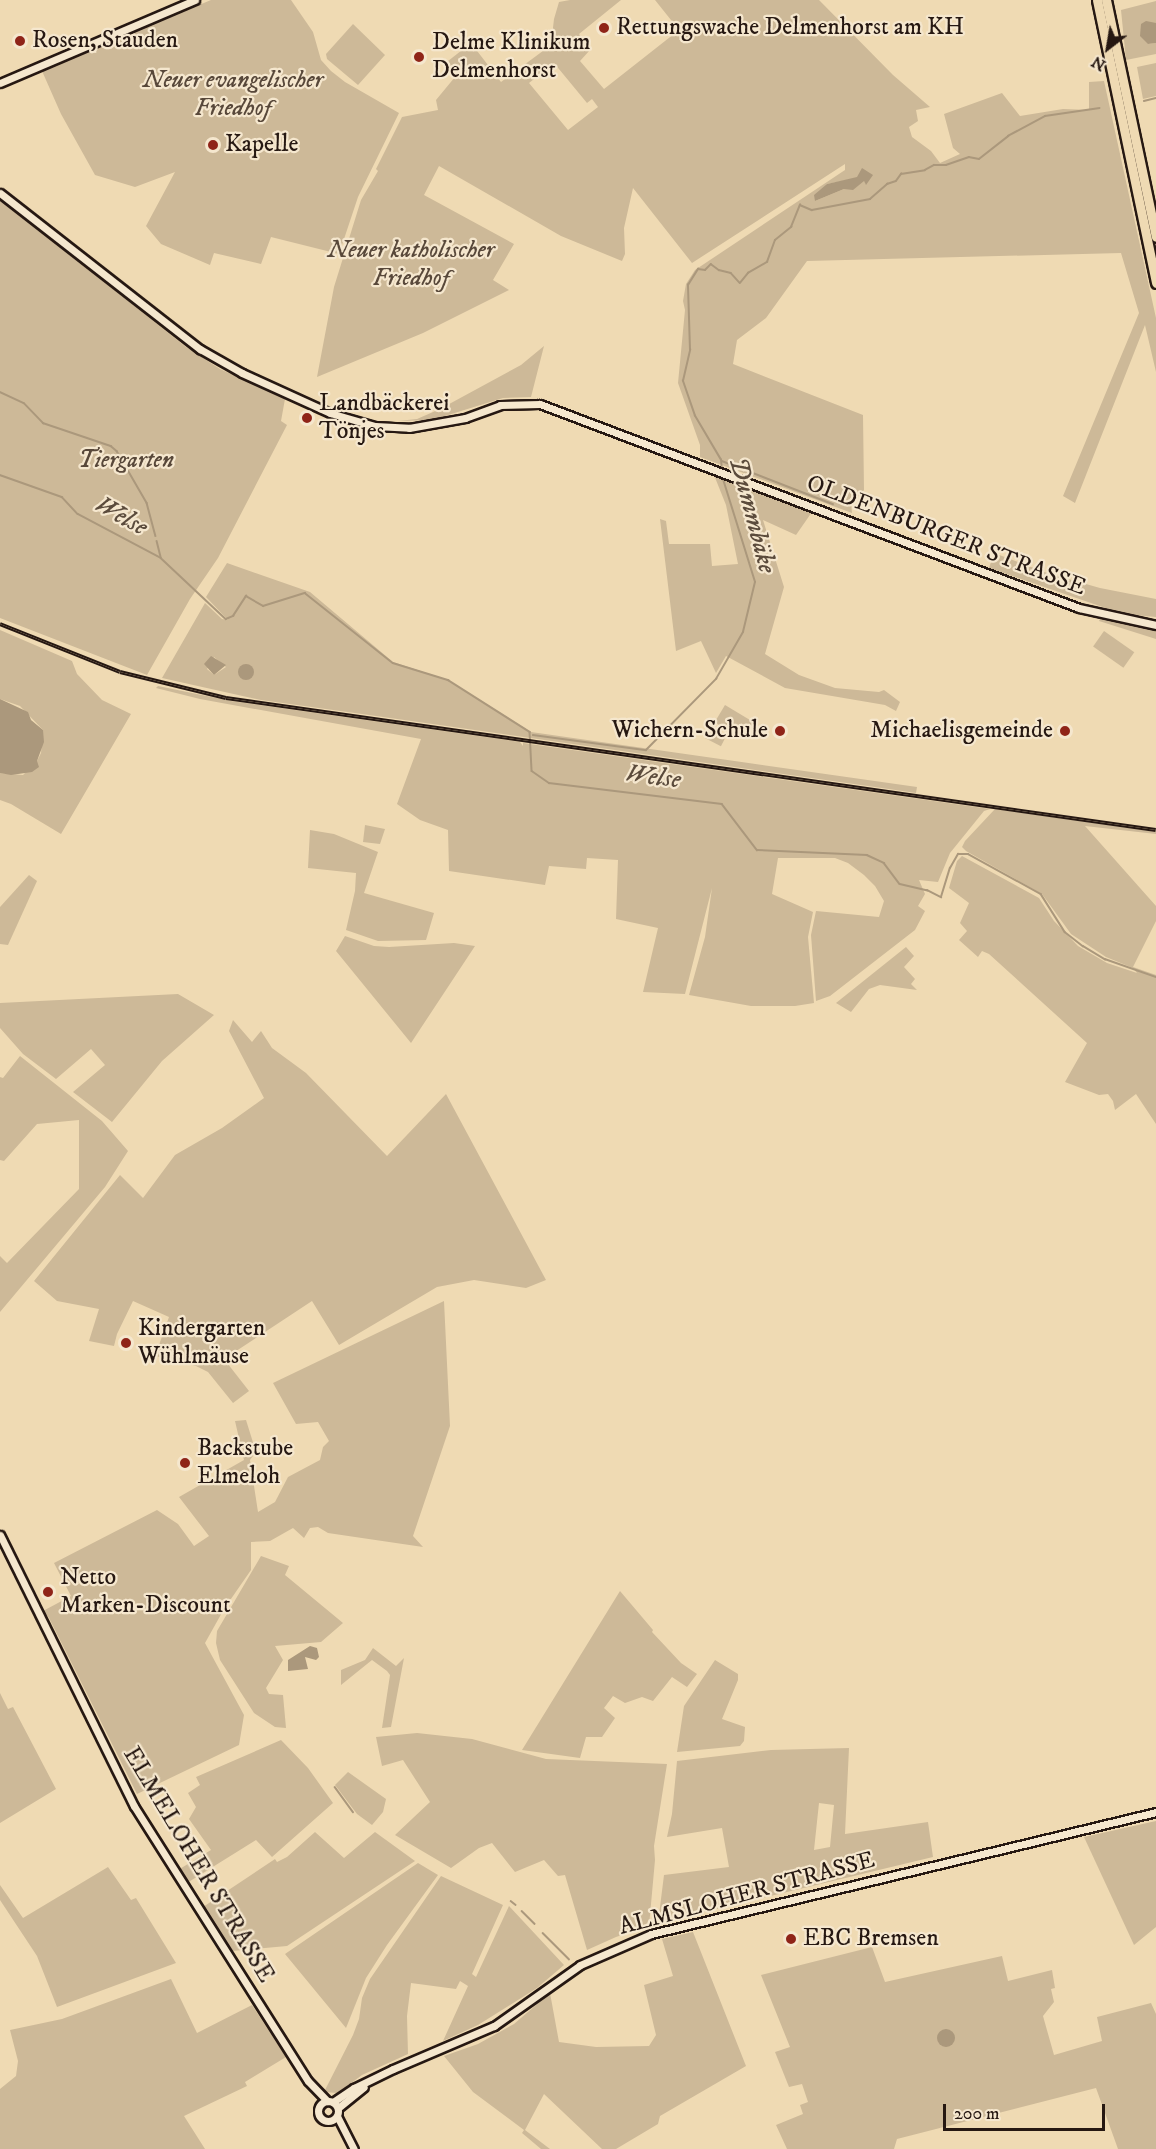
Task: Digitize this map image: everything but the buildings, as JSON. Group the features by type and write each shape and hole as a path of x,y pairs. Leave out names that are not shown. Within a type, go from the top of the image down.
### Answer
{"highway":[{"path":"1097,0 1156,237"},
{"path":"1106,0 1116,70 1156,283"}],"street":[{"path":"0,83 195,0"},
{"name":"OLDENBURGER STRASSE","path":"0,193 200,349 242,373 330,412 375,426 409,428 465,418 500,405 540,404 1070,604 1123,620 1156,625"},
{"name":"ELMELOHER STRASSE","path":"0,1535 134,1806 308,2080 319,2105 319,2117 327,2122"},
{"name":"ALMSLOHER STRASSE","path":"334,2107 374,2079 494,2026 592,1958 654,1933 1156,1812"},
{"name":"ELMELOHER STRASSE","path":"308,2080 334,2107 354,2149"},
{"path":"319,2105 334,2107 327,2122 336,2127 349,2149"}],"green space":[{"name":"Neuer evangelischer Friedhof","path":"211,0 291,0 313,32 321,60 331,71 345,82 399,113 358,197 339,254 271,237 261,264 214,253 210,265 161,244 146,226 175,172 135,187 95,175 61,114 42,71"},
{"name":"Neuer katholischer Friedhof","path":"621,0 579,34 590,50 580,61 604,89 679,30 655,0 819,0 893,75 930,107 916,110 918,121 909,127 912,137 931,151 940,163 960,154 953,148 944,114 1002,93 1020,116 1063,109 1089,110 1089,82 1104,81 1156,318 1156,372 1145,325 1075,503 1063,496 1139,313 1121,253 807,261 766,318 737,340 733,364 863,415 864,490 851,503 852,513 700,457 700,445 678,383 686,284 695,270 845,170 845,164 692,263 633,188 624,228 625,254 622,261 561,236 439,166 424,195 514,244 493,280 509,290 423,333 317,377 334,287 361,200 378,171 376,169 402,117 438,110 436,100 455,77 443,65 471,43 501,82 551,45 554,19 559,2","holes":["554,63 587,103 592,99 598,107 568,130 529,83","872,175 866,184 864,180 853,189 844,189 815,201 827,184"]},
{"path":"1156,1 1156,23 1148,44 1156,43 1156,54 1126,60 1121,10"},
{"path":"353,24 385,55 358,85 327,59 326,54"},
{"path":"1156,63 1156,96 1143,99 1137,67"},
{"name":"Tiergarten","path":"0,199 186,347 220,369 285,399 281,421 287,425 218,558 190,599 147,675 0,618"},
{"path":"544,346 531,397 503,398 432,420 398,421 417,419 440,409 521,365"},
{"path":"714,475 812,512 796,535 763,520 784,587 765,654 799,675 835,688 879,692 884,690 900,702 896,711 885,705 785,688 726,656 716,673 701,641 676,651 660,519 666,521 669,544 710,544 712,566 738,564 726,505"},
{"path":"994,553 1047,573 1100,588 1156,599 1156,617 1123,614 989,568"},
{"path":"227,563 310,592 393,662 448,680 531,732 917,787 916,793 261,700 162,678 205,603 222,619 228,620 206,597","holes":["214,657 226,667 214,675 207,669"]},
{"path":"1101,617 1156,630 1156,639 1099,621"},
{"path":"0,630 72,661 77,674 102,700 131,714 61,834 11,804 0,800 0,773 23,775 37,761 41,753 43,730 20,706 0,699"},
{"path":"1104,631 1134,652 1123,668 1093,647"},
{"path":"158,686 231,701 520,742 523,746 523,743 990,809 984,811 950,853 938,882 919,880 925,894 918,906 925,911 915,930 830,996 816,1001 811,935 816,911 879,917 884,901 875,886 864,875 848,863 835,858 778,858 772,894 813,912 808,937 814,1003 795,1006 751,1006 689,995 705,937 712,888 685,994 643,992 658,928 616,919 618,860 587,858 586,869 549,866 545,885 449,871 448,830 420,820 397,804 421,739 200,699 156,688"},
{"path":"725,705 753,722 743,739 715,722"},
{"path":"709,730 725,738 721,746 705,738"},
{"path":"995,809 1156,832 1156,834 1085,826 1156,906 1156,921 1133,967 1156,975 1156,1124 1136,1094 1115,1110 1108,1094 1099,1095 1065,1082 1087,1043 989,954 982,951 978,957 959,940 967,931 960,923 969,903 949,888 957,861 962,856 1039,898 1054,921 1078,946 1107,963 1137,973 1133,968 1106,957 1071,934 1042,894 962,847"},
{"path":"365,825 385,829 380,844 363,842"},
{"path":"310,830 334,834 378,852 364,893 434,913 426,940 378,941 346,930 355,891 356,873 308,868"},
{"path":"29,875 37,881 8,945 0,944 0,907"},
{"path":"345,936 374,946 454,943 475,946 411,1043 336,951"},
{"path":"906,947 914,956 904,967 915,979 911,984 917,990 880,985 869,989 851,1012 836,1003"},
{"path":"178,994 214,1015 162,1061 112,1122 73,1092 105,1065 91,1049 56,1079 23,1054 0,1028 0,1003"},
{"path":"233,1020 252,1042 261,1031 272,1048 306,1073 387,1156 446,1094 546,1280 526,1288 474,1280 437,1287 339,1345 312,1301 224,1359 249,1391 233,1403 208,1372 196,1366 155,1356 169,1317 133,1301 117,1334 114,1346 89,1341 99,1309 57,1301 34,1281 120,1175 143,1198 175,1155 222,1128 264,1098 229,1031"},
{"path":"20,1056 102,1121 128,1151 105,1187 0,1312 0,1256 7,1263 79,1189 79,1120 37,1124 4,1161 0,1160 0,1077 3,1078"},
{"path":"444,1301 450,1426 413,1536 423,1547 328,1533 318,1527 310,1528 304,1538 293,1528 270,1541 251,1542 251,1570 224,1609 205,1643 244,1715 239,1745 137,1794 49,1618 43,1611 71,1596 54,1563 157,1510 178,1524 194,1546 209,1536 179,1497 244,1460 235,1421 246,1420 256,1452 250,1460 258,1512 275,1502 288,1477 320,1460 323,1447 329,1441 318,1422 296,1424 273,1383"},
{"path":"261,1556 289,1566 285,1575 343,1623 321,1642 275,1646 283,1660 266,1688 269,1694 283,1695 286,1728 275,1727 254,1713 220,1660 216,1643 217,1631"},
{"path":"620,1591 653,1630 652,1632 681,1663 697,1674 687,1687 672,1677 653,1701 642,1697 625,1703 613,1696 604,1708 615,1718 602,1737 586,1737 580,1758 522,1750"},
{"path":"373,1648 396,1666 404,1658 391,1727 382,1728 390,1675 387,1671 372,1660 341,1685 341,1670 365,1660"},
{"path":"715,1660 738,1674 738,1680 722,1719 745,1727 744,1741 740,1746 677,1752 684,1706"},
{"path":"0,1693 8,1709 13,1707 56,1789 0,1823"},
{"path":"417,1733 472,1739 546,1759 667,1764 654,1846 655,1860 649,1926 587,1950 565,1875 558,1876 544,1860 515,1872 492,1843 479,1848 451,1868 395,1835 430,1802 403,1760 382,1766 376,1737"},
{"path":"281,1740 308,1768 333,1803 272,1857 256,1840 187,1883 178,1870 211,1850 189,1819 196,1807 188,1793 200,1785 196,1777"},
{"path":"849,1748 845,1834 928,1822 933,1857 658,1923 664,1875 729,1867 722,1828 667,1837 672,1814 677,1761 771,1750","holes":["819,1803 834,1805 830,1847 814,1850"]},
{"path":"348,1772 386,1799 383,1812 372,1825 357,1814 335,1785"},
{"path":"1156,1821 1156,1927 1134,1945 1084,1837"},
{"path":"315,1832 344,1858 375,1832 415,1861 287,1946 233,1951 203,1907 275,1859 277,1862 287,1857"},
{"path":"418,1863 438,1875 366,1978 346,2028 285,1954"},
{"path":"108,1867 131,1900 136,1898 176,1963 57,2007 37,1956 0,1900 0,1885 23,1918"},
{"path":"441,1876 503,1905 472,1974 476,1977 509,1906 564,1965 537,1988 478,2025 443,2041 468,1986 460,1981 456,1989 411,1983 407,2016 408,2054 362,2075 338,2093 324,2092 353,2035 359,2019 362,1998 370,1979"},
{"path":"693,1932 746,2066 660,2116 658,2124 616,2149 602,2149 544,2094 525,2130 550,2149 541,2149 522,2133 524,2130 473,2092 444,2056 478,2044 514,2024 550,1993 559,2042 596,2047 649,2046 656,2035 644,1985 673,1976 662,1939"},
{"path":"872,1947 885,1982 1002,1956 1008,1981 1052,1970 1055,1988 1051,1989 1054,2002 1043,2016 1054,2055 1102,2041 1097,2017 1151,2003 1156,2014 1156,2149 1118,2149 1096,2088 897,2139 894,2149 787,2149 776,2125 803,2114 800,2105 808,2102 802,2084 789,2087 775,2052 790,2047 761,1975"},
{"path":"171,1979 197,2033 252,2005 286,2057 245,2082 247,2086 184,2116 205,2149 0,2149 0,2089 16,2076 18,2061 10,2030 62,2019"}],"shaded area":[{"path":"1146,21 1156,23 1156,43 1148,44 1140,36 1141,24"},
{"path":"862,168 873,175 866,185 864,181 853,190 844,189 815,201 814,195 827,184 857,177"},
{"path":"211,656 226,665 214,675 204,664"},
{"path":"243,664 249,664 254,672 252,678 243,680 238,675 238,669"},
{"path":"0,699 28,712 31,720 43,730 44,742 37,761 39,767 32,772 11,775 0,773"},
{"path":"310,1646 317,1648 319,1657 316,1660 305,1657 308,1669 288,1671 288,1660"},
{"path":"946,2029 952,2032 955,2038 952,2044 946,2047 940,2044 937,2038 940,2032"}],"waterway":[{"name":"Dummbäke","path":"1144,101 1156,98"},
{"name":"Dummbäke","path":"722,471 721,460 695,416 683,381 690,350 688,285 698,269 705,270 711,264 719,270 731,273 740,283 748,273 767,262 775,240 791,227 800,205 812,210 870,199 887,184 896,181 901,174 925,170 934,165 946,165 969,157 979,159 1008,136 1045,116 1099,108"},
{"name":"Welse","path":"0,392 24,403 43,423 111,446 117,451 147,503 156,536"},
{"path":"722,461 833,504"},
{"name":"Welse","path":"0,475 62,497 78,514 161,558 226,619 233,616 246,596 263,606 305,593 393,663 448,680 530,732 532,771 549,783 722,804 757,850 867,855 884,863 900,884 927,890 941,897 950,868 958,854 968,854 1041,894 1065,932 1083,946 1105,959 1156,977"},
{"name":"Dummbäke","path":"533,735 646,750 716,679 743,632 755,582 722,476"},
{"name":"Welse","path":"157,541 161,557"},
{"path":"335,1787 353,1812"},
{"path":"511,1901 516,1905"},
{"path":"522,1911 535,1924"},
{"path":"543,1933 569,1959"}],"railway":[{"path":"0,624 120,672 226,698 1156,830"}],"place":[{"name":"Rettungswache Delmenhorst am KH","path":"604,28"},
{"name":"Rosen, Stauden","path":"20,41"},
{"name":"Delme Klinikum Delmenhorst","path":"419,57"},
{"name":"Kapelle","path":"213,145"},
{"name":"Landbäckerei Tönjes","path":"307,418"},
{"name":"Wichern-Schule","path":"780,731"},
{"name":"Michaelisgemeinde","path":"1065,731"},
{"name":"Kindergarten Wühlmäuse","path":"126,1343"},
{"name":"Backstube Elmeloh","path":"185,1463"},
{"name":"Netto Marken-Discount","path":"48,1592"},
{"name":"EBC Bremsen","path":"791,1939"}]}
